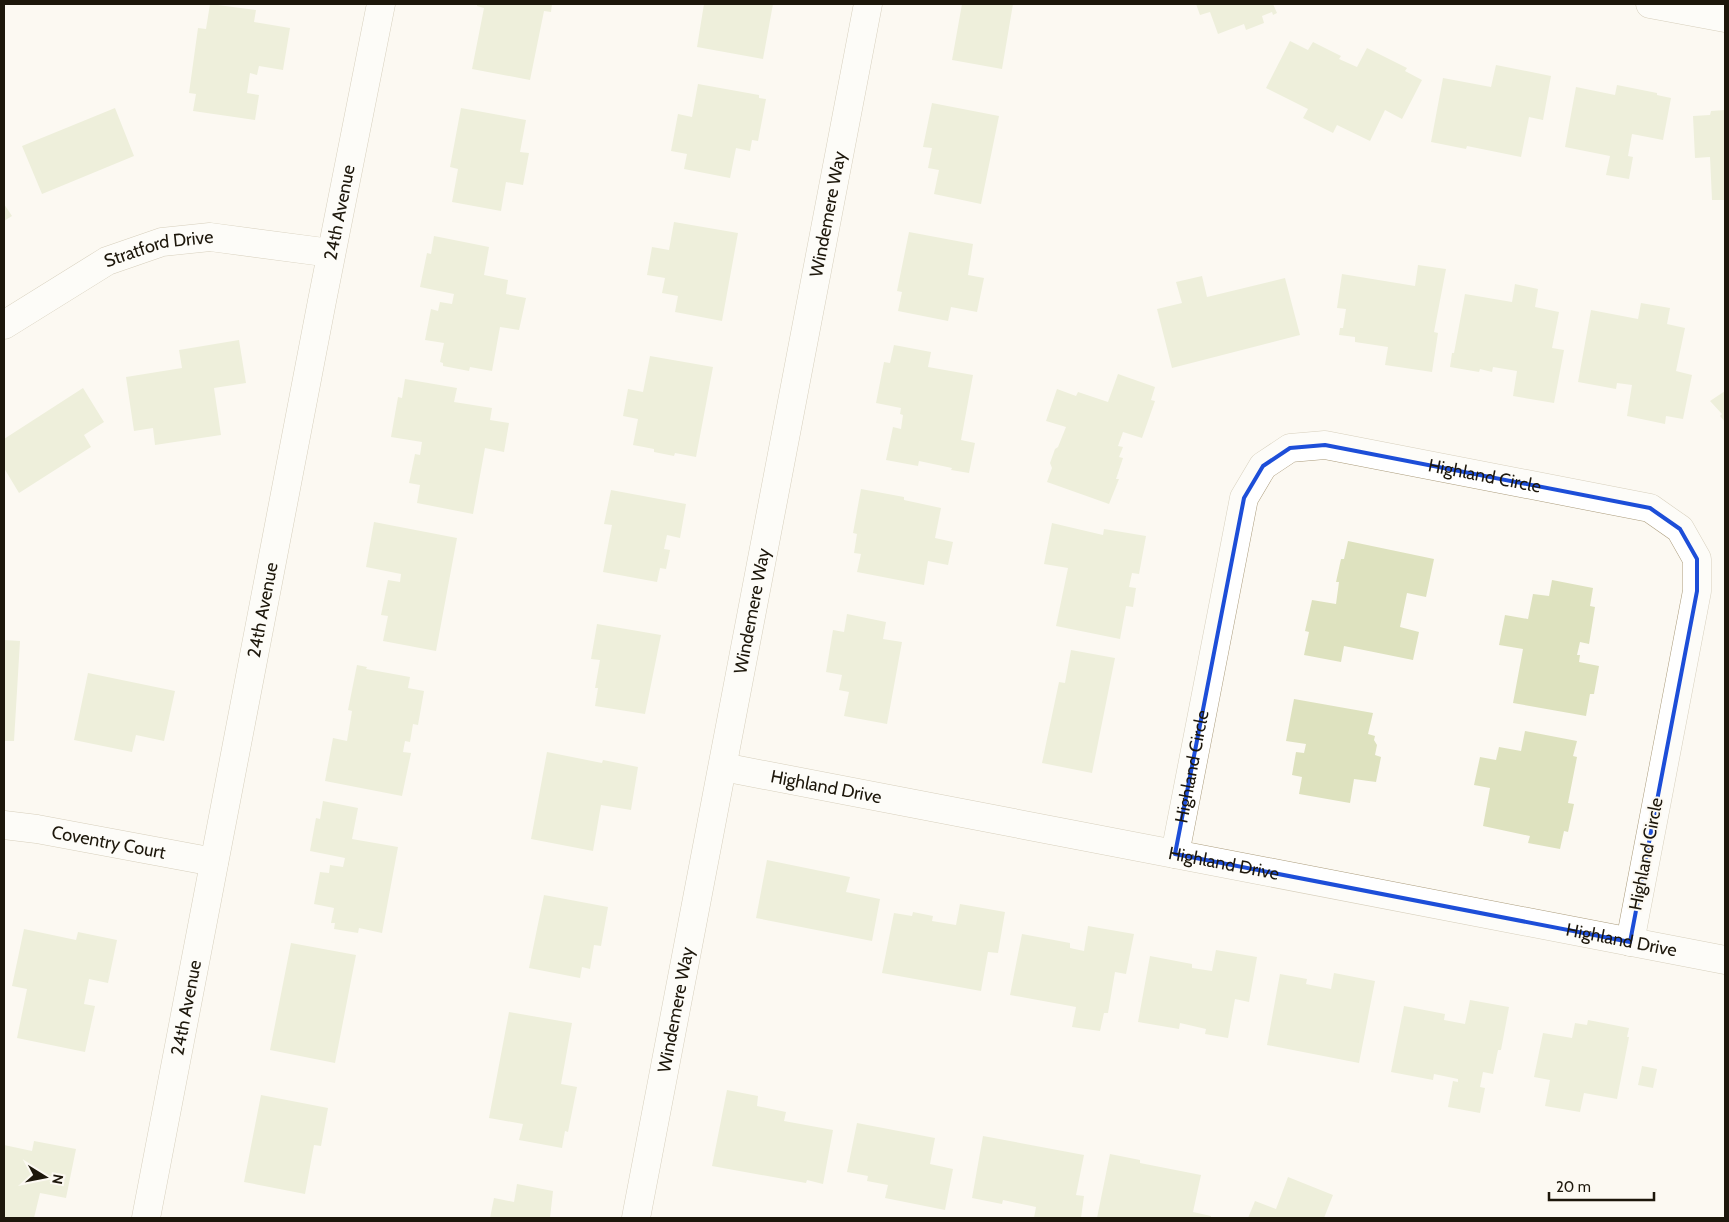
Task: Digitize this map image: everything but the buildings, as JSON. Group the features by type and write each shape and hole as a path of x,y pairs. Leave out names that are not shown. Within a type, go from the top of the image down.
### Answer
{"street":[{"name":"24th Avenue","path":"146,1218 331,252 381,4"},
{"name":"Windemere Way","path":"636,1218 868,4"},
{"path":"1650,4 1725,18"},
{"name":"Stratford Drive","path":"4,325 108,261 162,242 210,237 331,252"},
{"name":"Highland Circle","path":"1175,854 1244,498 1263,466 1290,448 1325,444 1650,508 1680,529 1697,559 1697,591 1630,942"},
{"name":"Highland Drive","path":"723,767 1725,960"},
{"name":"Coventry Court","path":"4,825 37,828 214,862"}],"highlighted area":[{"path":"1325,445 1650,508 1680,529 1697,559 1697,591 1630,942 1175,854 1244,498 1263,466 1290,448"}]}
